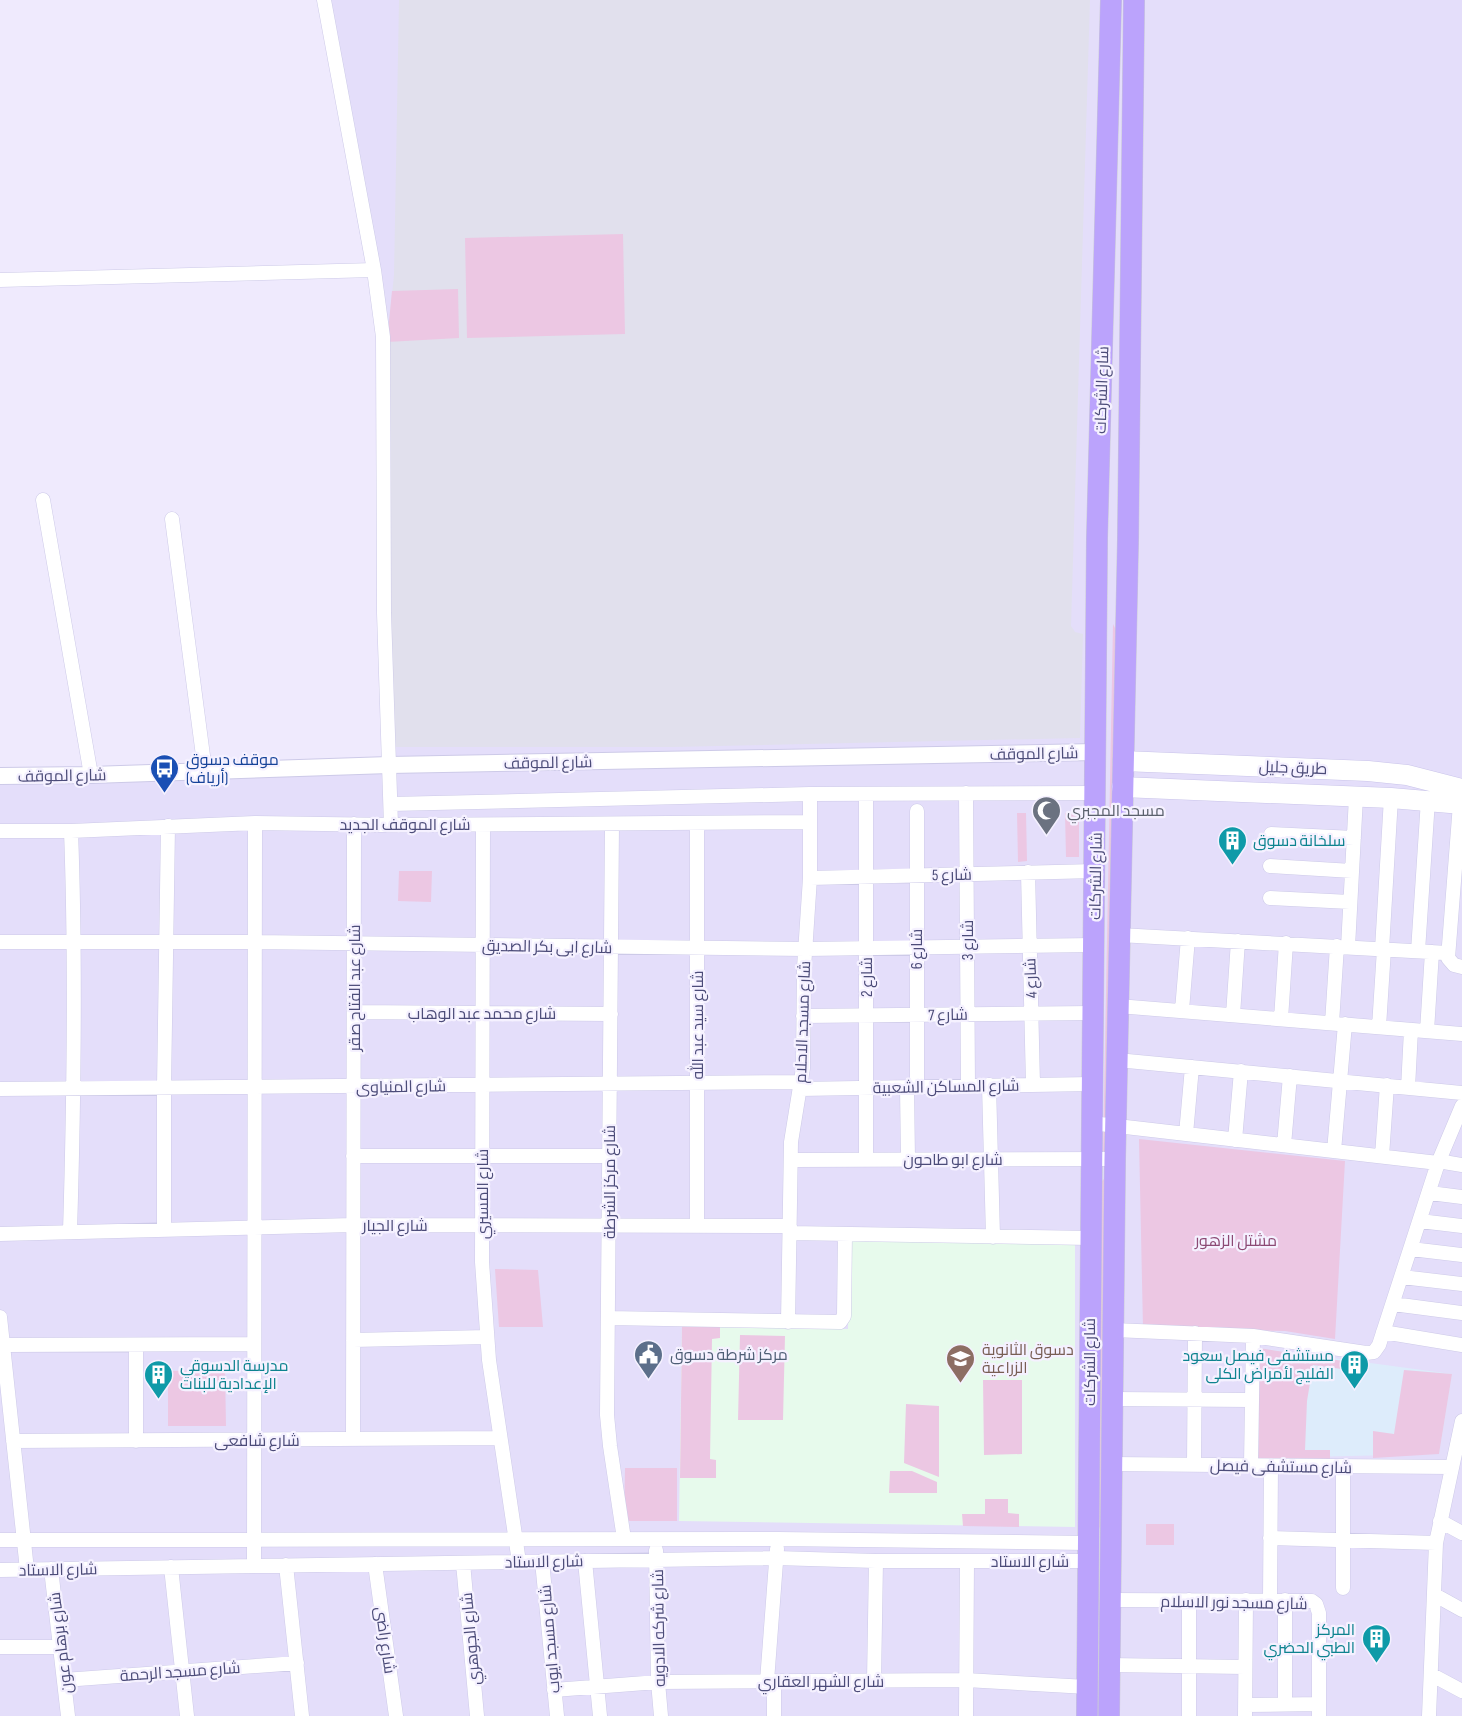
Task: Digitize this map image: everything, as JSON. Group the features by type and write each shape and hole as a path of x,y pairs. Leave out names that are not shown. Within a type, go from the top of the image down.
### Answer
{"main road":[{"name":"شارع الشركات","path":"1087,1716 1097,538 1111,0"},
{"name":"شارع الشركات","path":"1109,1716 1115,1126 1128,540 1134,0"},
{"path":"1101,410 1129,410"},
{"path":"1097,538 1128,540"},
{"path":"1097,580 1126,582"},
{"name":"طريق جليل","path":"1123,761 1368,771 1407,775 1461,799"},
{"path":"1223,765 1223,791"},
{"name":"طريق جليل","path":"1122,787 1428,800 1461,799"}],"street":[{"path":"324,0 374,270 383,337 384,613 391,825"},
{"path":"0,280 374,270"},
{"path":"43,500 92,775"},
{"path":"172,519 205,771"},
{"name":"شارع الموقف","path":"0,776 389,765 1096,752"},
{"name":"شارع 3","path":"966,793 968,1086"},
{"path":"391,804 810,794 1096,793"},
{"name":"شارع مسجد الاحلام","path":"788,1322 791,1160 793,1124 800,1086 810,878 810,794"},
{"name":"شارع 2","path":"866,794 866,1160"},
{"path":"1334,1151 1340,1081 1338,1024 1343,947 1350,902 1356,796"},
{"path":"1379,1027 1391,798"},
{"path":"1461,799 1448,953 1450,962 1462,967"},
{"path":"1427,1031 1425,952 1428,800"},
{"name":"شارع 6","path":"908,1160 916,1015 917,811"},
{"name":"شارع الموقف الجديد","path":"0,831 71,831 255,823 483,825 810,822"},
{"path":"254,1566 255,823"},
{"name":"شارع عبد الفتاح صقر","path":"352,1440 354,824"},
{"name":"شارع مركز الشرطة","path":"612,824 608,1430 624,1539"},
{"name":"شارع سيد عبد الله","path":"697,824 697,1226"},
{"name":"شارع المسيري","path":"483,825 482,1262 487,1337 519,1562"},
{"path":"164,1230 165,942 168,826"},
{"path":"70,1232 75,942 71,831"},
{"path":"1271,834 1354,838"},
{"path":"1270,866 1352,871"},
{"name":"شارع 5","path":"810,878 1095,871"},
{"name":"شارع 4","path":"1028,872 1033,1085"},
{"path":"1270,898 1350,902"},
{"path":"1119,934 1448,953"},
{"path":"1182,1010 1188,938"},
{"path":"1233,1015 1238,941"},
{"name":"شارع ابى بكر الصديق","path":"0,942 255,942 806,949 1094,945"},
{"path":"1281,1019 1286,944"},
{"path":"1118,1005 1462,1034"},
{"name":"شارع محمد عبد الوهاب","path":"354,1012 611,1014"},
{"name":"شارع 7","path":"803,1016 1093,1013"},
{"path":"1408,1088 1411,1030"},
{"path":"1117,1060 1462,1093"},
{"path":"1186,1134 1192,1066"},
{"path":"1235,1140 1241,1071"},
{"path":"1284,1145 1290,1076"},
{"name":"شارع المنياوى","path":"0,1089 697,1083 800,1086"},
{"name":"شارع المساكن الشعبية","path":"800,1086 866,1088 1092,1084"},
{"path":"1382,1156 1387,1085"},
{"path":"989,1086 993,1237"},
{"path":"1114,1329 1253,1336 1370,1353 1377,1349 1430,1193 1438,1162 1457,1131 1462,1106"},
{"path":"1091,1123 1462,1165"},
{"path":"353,1156 609,1156"},
{"name":"شارع ابو طاحون","path":"791,1160 1115,1159"},
{"path":"1430,1193 1462,1197"},
{"path":"1420,1221 1462,1226"},
{"name":"شارع الجيار","path":"0,1234 353,1225 697,1226 845,1234 1090,1238"},
{"path":"608,1318 838,1323 843,1319 845,1234"},
{"path":"1411,1249 1462,1255"},
{"path":"1402,1277 1462,1284"},
{"path":"1393,1304 1462,1313"},
{"path":"0,1317 27,1570"},
{"path":"1383,1332 1462,1345"},
{"path":"1194,1465 1195,1334"},
{"path":"1251,1465 1253,1336"},
{"path":"353,1340 487,1337"},
{"path":"3,1345 254,1344"},
{"path":"136,1346 136,1441"},
{"path":"1113,1399 1252,1400"},
{"path":"1429,1716 1436,1543 1462,1421"},
{"name":"شارع شافعى","path":"14,1441 500,1438"},
{"name":"شارع مستشفى فيصل","path":"1112,1464 1451,1467"},
{"path":"1270,1600 1271,1466"},
{"path":"1343,1466 1343,1588"},
{"path":"1440,1521 1462,1533"},
{"path":"1270,1538 1436,1543"},
{"name":"شارع شركه الادويه","path":"656,1539 658,1682 661,1716"},
{"path":"774,1716 770,1681 778,1539"},
{"name":"شارع الاستاد","path":"0,1540 778,1539 1087,1552"},
{"name":"شارع الاستاد","path":"0,1570 776,1558 967,1561 1087,1552"},
{"name":"شارع مسجد ايوب","path":"542,1561 557,1716"},
{"path":"585,1561 600,1716"},
{"path":"874,1681 876,1561"},
{"path":"966,1716 967,1561"},
{"name":"شارع الجوهري","path":"463,1563 477,1716"},
{"name":"شارع راضى","path":"375,1564 396,1716"},
{"path":"286,1565 302,1716"},
{"path":"171,1567 187,1716"},
{"name":"شارع برهام عون","path":"51,1569 68,1716"},
{"path":"1435,1595 1462,1610"},
{"name":"شارع مسجد نور الاسلام","path":"1110,1600 1312,1601 1318,1608 1319,1710"},
{"path":"1189,1600 1189,1716"},
{"path":"1246,1600 1245,1711 1285,1704 1319,1710"},
{"path":"1285,1600 1285,1704"},
{"path":"0,1647 60,1647"},
{"name":"شارع مسجد الرحمة","path":"64,1680 297,1663"},
{"path":"1109,1665 1245,1667"},
{"path":"1432,1675 1461,1689"},
{"name":"شارع الشهر العقاري","path":"554,1690 658,1682 770,1681 966,1680 1087,1687"}],"shaded area":[{"path":"318,0 1462,0 1462,1716 0,1716 0,778 381,767 379,340"},
{"path":"399,0 1090,0 1071,626 1075,632 1083,634 1080,738 673,747 390,747 387,342 394,275"},
{"name":"دسوق الثانوية الزراعية","path":"849,1237 1075,1240 1075,1527 679,1521 682,1324 848,1329"},
{"path":"1259,1348 1452,1374 1439,1454 1257,1458"}],"green space":[{"path":"623,234 625,334 467,338 465,238"},
{"path":"458,289 459,338 387,342 392,291"},
{"path":"1113,624 1117,632 1108,1153 1103,1151"},
{"path":"1079,812 1079,857 1066,857 1065,813"},
{"path":"1017,813 1026,813 1027,861 1018,862"},
{"path":"399,871 432,871 431,902 398,901"},
{"name":"مشتل الزهور","path":"1139,1139 1345,1161 1335,1339 1285,1331 1143,1328"},
{"path":"1104,1179 1101,1526 1098,1529 1101,1182"},
{"path":"495,1269 538,1270 543,1327 499,1327"},
{"path":"682,1324 720,1324 720,1338 712,1339 710,1459 716,1460 716,1478 680,1478"},
{"path":"740,1335 785,1336 783,1420 738,1420"},
{"path":"1259,1348 1356,1363 1356,1371 1313,1365 1307,1401 1305,1450 1330,1450 1330,1459 1257,1458"},
{"path":"225,1370 226,1426 168,1426 168,1371"},
{"path":"1404,1370 1452,1374 1439,1454 1373,1458 1373,1431 1394,1434"},
{"path":"983,1380 1022,1380 1022,1454 984,1455"},
{"path":"906,1404 939,1406 939,1477 904,1463"},
{"path":"625,1468 677,1468 677,1521 624,1521"},
{"path":"890,1471 912,1471 937,1482 937,1493 889,1493"},
{"path":"985,1499 1008,1499 1008,1513 1019,1514 1019,1527 963,1526 962,1514 985,1514"},
{"path":"1146,1524 1174,1524 1174,1545 1146,1545"}],"place":[{"name":"موقف دسوق (أرياف)","path":"165,794"},
{"name":"مسجد المجبري","path":"1046,836"},
{"name":"سلخانة دسوق","path":"1232,866"},
{"name":"مركز شرطة دسوق","path":"649,1380"},
{"name":"دسوق الثانوية الزراعية","path":"961,1384"},
{"name":"مستشفى فيصل سعود الفليج لأمراض الكلى","path":"1355,1390"},
{"name":"مدرسة الدسوقي الإعدادية للبنات","path":"159,1400"},
{"name":"المركز الطبي الحضري","path":"1376,1664"}]}
